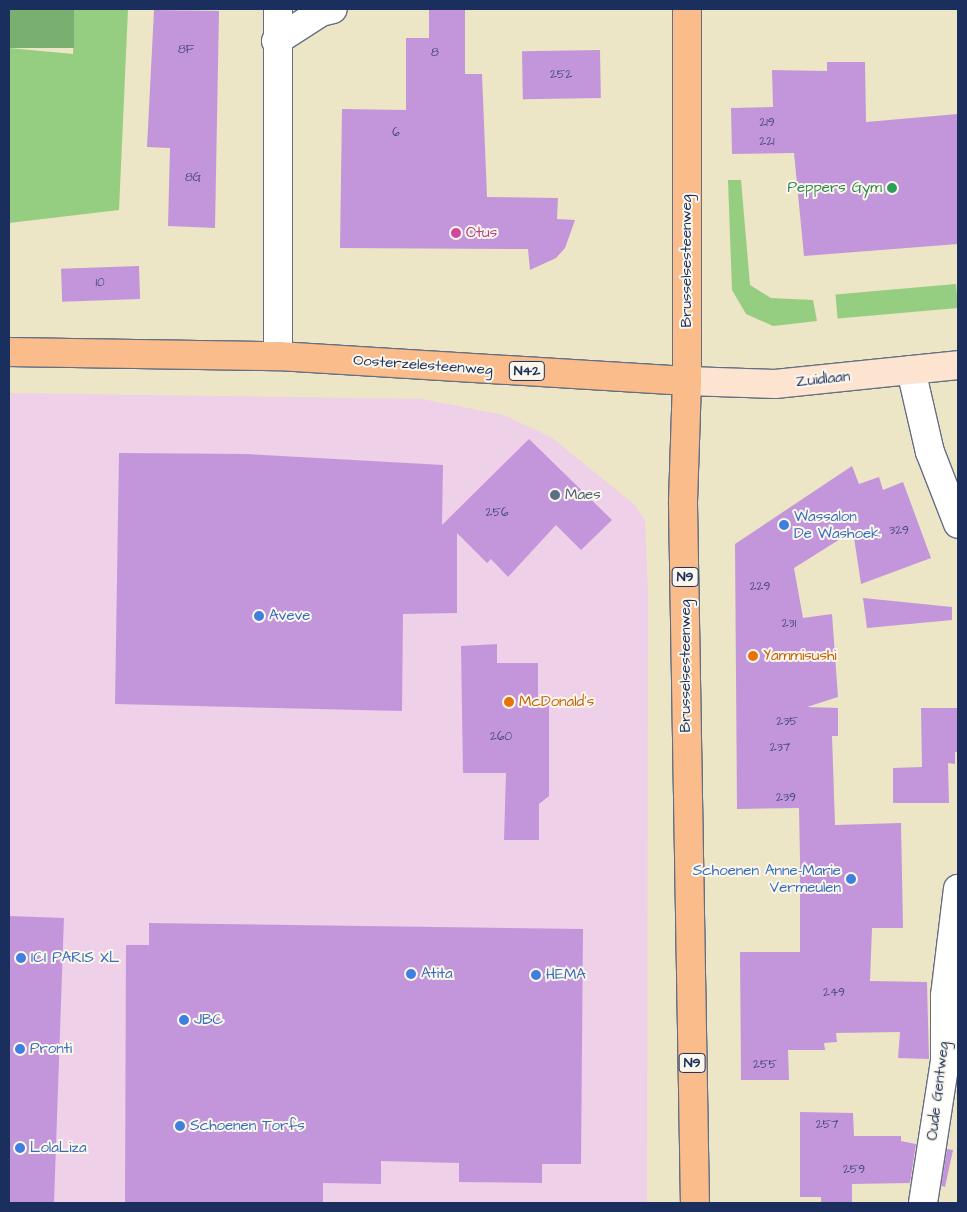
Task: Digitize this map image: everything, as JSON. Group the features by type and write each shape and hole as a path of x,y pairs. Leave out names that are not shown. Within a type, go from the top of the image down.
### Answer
{"main road":[{"name":"Brusselsesteenweg","path":"687,9 687,381 683,504 695,1203"},
{"name":"Oosterzelesteenweg","path":"9,352 278,356 687,381"},
{"name":"Zuidlaan","path":"687,381 775,384 958,364"}],"street":[{"path":"278,9 276,41 278,356"},
{"path":"276,41 321,12 333,9"},
{"path":"912,370 930,452 958,524"},
{"name":"Oude Gentweg","path":"923,1203 945,1060 945,996 958,889"}],"shaded area":[{"path":"9,393 422,399 503,415 551,437 635,505 645,521 648,594 647,1203 9,1203"}],"green space":[{"path":"9,9 74,9 74,48 9,48"},
{"path":"74,9 128,9 119,210 9,223 9,48 73,54"},
{"path":"728,180 741,180 750,285 771,298 813,300 817,321 773,326 746,314 732,290"},
{"path":"956,284 958,308 838,318 835,295"}],"building":[{"path":"429,9 465,9 465,74 482,74 487,197 558,198 557,219 575,220 565,248 556,258 530,270 528,249 340,248 342,109 406,110 406,38 429,38"},
{"path":"154,10 219,11 215,228 168,226 170,148 147,147"},
{"path":"600,50 601,98 523,99 522,51"},
{"name":"Peppers Gym","path":"827,62 865,62 866,122 958,114 958,244 804,256 794,153 732,154 731,108 773,107 772,70 827,71"},
{"path":"139,266 140,299 62,302 61,269"},
{"name":"Aveve","path":"529,439 612,520 581,550 556,525 508,577 491,559 487,563 457,533 457,613 403,614 402,711 115,704 119,453 247,454 443,465 442,525"},
{"path":"852,466 859,484 879,477 883,490 903,482 931,558 861,584 853,531 794,568 803,618 832,614 838,697 807,707 838,708 838,736 832,736 835,825 901,823 903,928 872,928 870,981 927,982 929,1059 898,1058 900,1032 836,1033 837,1042 824,1043 825,1050 788,1050 789,1080 741,1080 740,952 800,952 800,858 799,808 737,809 735,544"},
{"path":"863,598 952,607 952,620 867,628"},
{"path":"497,644 497,663 538,663 538,697 549,697 549,796 539,804 539,840 504,840 506,773 463,773 461,646"},
{"path":"921,708 958,708 958,752 955,752 955,764 948,763 949,803 893,803 893,768 922,767"},
{"path":"9,916 64,918 54,1203 9,1203"},
{"path":"149,923 583,929 581,1164 542,1164 542,1183 459,1182 459,1163 381,1161 381,1184 323,1183 323,1203 125,1203 126,945 149,945"},
{"path":"800,1112 853,1113 854,1136 901,1136 901,1141 916,1144 910,1183 852,1184 852,1202 821,1202 821,1197 800,1197"},
{"path":"947,1149 953,1150 945,1187 941,1186"}],"place":[{"name":"Peppers Gym","path":"892,188"},
{"name":"Otus","path":"456,233"},
{"name":"Maes","path":"555,495"},
{"name":"Wassalon De Washoek","path":"784,525"},
{"name":"Aveve","path":"259,616"},
{"name":"Yammisushi","path":"753,656"},
{"name":"McDonald's","path":"509,702"},
{"name":"Schoenen Anne-Marie Vermeulen","path":"851,879"},
{"name":"ICI PARIS XL","path":"21,958"},
{"name":"Atita","path":"411,974"},
{"name":"HEMA","path":"536,975"},
{"name":"JBC","path":"184,1020"},
{"name":"Pronti","path":"20,1049"},
{"name":"Schoenen Torfs","path":"180,1126"},
{"name":"LolaLiza","path":"20,1148"}]}
